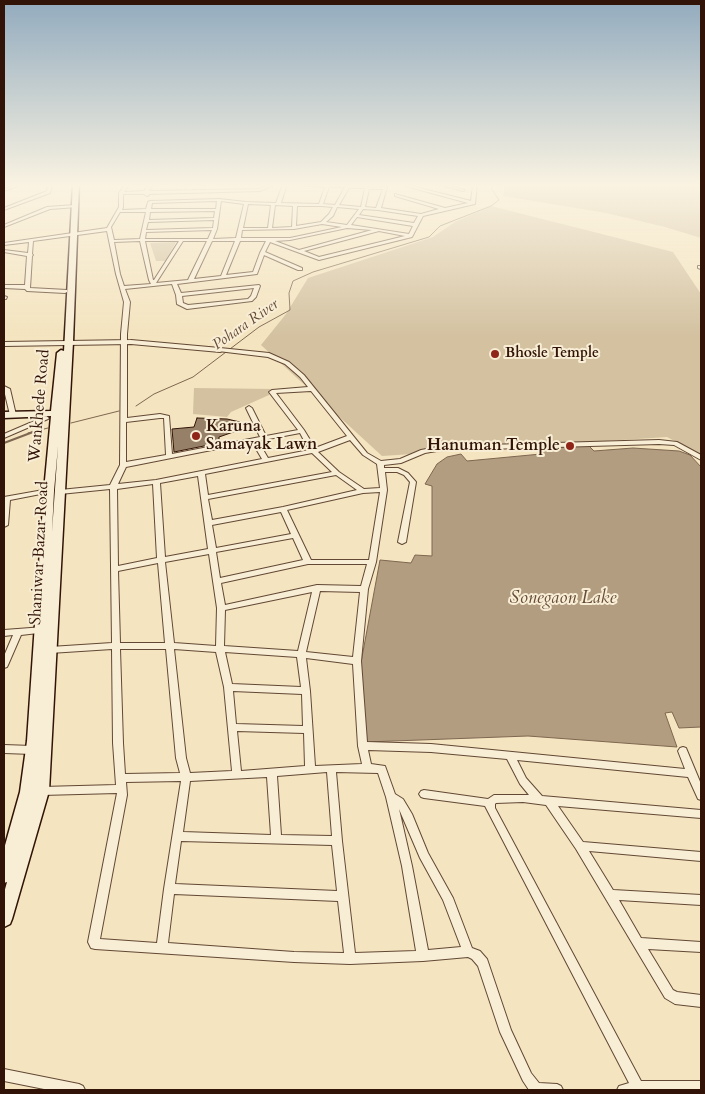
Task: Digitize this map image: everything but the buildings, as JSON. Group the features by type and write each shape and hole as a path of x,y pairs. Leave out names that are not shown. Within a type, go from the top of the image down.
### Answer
{"main road":[{"name":"Wankhede Road","path":"4,876 26,792 46,630 57,416 65,342 65,291 71,235"},
{"path":"65,342 71,235"},
{"path":"7,416 57,416"},
{"name":"Shaniwar Bazar Road","path":"4,919 42,791 50,650 46,630"}],"street":[{"path":"4,244 71,235"},
{"path":"110,235 118,274 127,302 123,465 113,487 121,810 94,942 98,945 350,959 468,952 476,955 483,963 506,1032 527,1077 537,1090 557,1090"},
{"path":"143,235 142,240 154,284"},
{"path":"190,281 212,235"},
{"path":"223,277 239,235"},
{"path":"111,242 142,240 269,240 290,239 309,235"},
{"path":"299,251 361,235"},
{"path":"269,240 319,259 410,235"},
{"path":"4,238 18,243"},
{"path":"154,284 182,240"},
{"path":"123,288 255,273 269,240"},
{"path":"27,287 31,241"},
{"path":"4,251 31,255"},
{"path":"262,253 300,269"},
{"path":"174,283 179,295 180,304 187,307 250,300 257,286 179,295"},
{"path":"4,287 27,287 65,291"},
{"path":"4,344 125,341 269,356 286,363 312,389 365,454 381,466 406,474 413,482 402,542"},
{"path":"4,388 7,389 7,416"},
{"path":"312,389 272,392 302,431 313,451 337,473 363,490"},
{"path":"249,408 264,439"},
{"path":"124,412 167,417 169,456"},
{"path":"4,436 57,416"},
{"path":"123,465 302,431"},
{"path":"4,525 5,499 156,482 313,451 351,437"},
{"path":"255,441 266,461"},
{"path":"381,466 401,461 423,451 459,445 487,447 659,442 675,443 701,458"},
{"path":"367,768 363,746 356,661 364,589 372,562 384,490 381,466"},
{"path":"201,473 217,581 220,608 220,649 228,687 237,774"},
{"path":"206,497 337,473"},
{"path":"156,482 181,758 186,778 162,948"},
{"path":"209,523 282,509 363,490 384,490"},
{"path":"282,509 308,562"},
{"path":"114,569 295,535"},
{"path":"217,581 308,562 372,562"},
{"path":"220,608 316,588 364,589"},
{"path":"310,769 306,691 301,654 316,588"},
{"path":"4,633 46,630"},
{"path":"4,665 18,633"},
{"path":"50,650 116,646 170,646 301,654 356,661"},
{"path":"228,687 306,691"},
{"path":"232,727 308,730"},
{"path":"363,746 431,748 691,773"},
{"path":"4,748 32,750"},
{"path":"683,751 701,796"},
{"path":"510,755 523,781 544,801 580,846 671,996 701,1001"},
{"path":"331,768 350,959"},
{"path":"42,791 310,769 367,768 382,770 391,797 407,866 423,956"},
{"path":"272,772 276,839"},
{"path":"424,794 490,803"},
{"path":"391,797 400,802 405,811 424,855 448,898 468,952"},
{"path":"490,803 494,799 523,798 701,814"},
{"path":"490,803 490,808 638,1087"},
{"path":"177,836 337,841"},
{"path":"580,846 701,856"},
{"path":"169,889 343,896"},
{"path":"609,895 701,900"},
{"path":"638,943 701,947"},
{"path":"4,1075 79,1090"},
{"path":"623,1090 638,1087 701,1087"}],"shaded area":[{"path":"436,235 606,235 673,252 701,294 701,455 667,437 382,456 261,345 286,314 308,278"},
{"path":"176,242 166,261 156,261 150,243"},
{"path":"194,388 274,389 269,395 231,412 227,417 193,414"}],"water":[{"name":"Sonegaon Lake","path":"589,446 594,451 633,448 679,451 690,455 701,467 701,727 679,728 672,712 665,713 677,747 528,736 366,742 360,668 380,560 411,563 415,555 432,556 432,486 425,484 437,464 447,457 461,454 467,461 541,454 542,447"}],"waterway":[{"name":"Pohara River","path":"136,406 154,394 193,377 259,327 290,310 289,293 293,281 313,272 431,235"},
{"path":"71,423 119,411"},
{"path":"28,433 48,428"},
{"path":"4,443 33,432"}],"place":[{"name":"Bhosle Temple","path":"495,354"},
{"name":"Karuna Samayak Lawn","path":"196,436"},
{"name":"Hanuman Temple","path":"570,446"}]}
